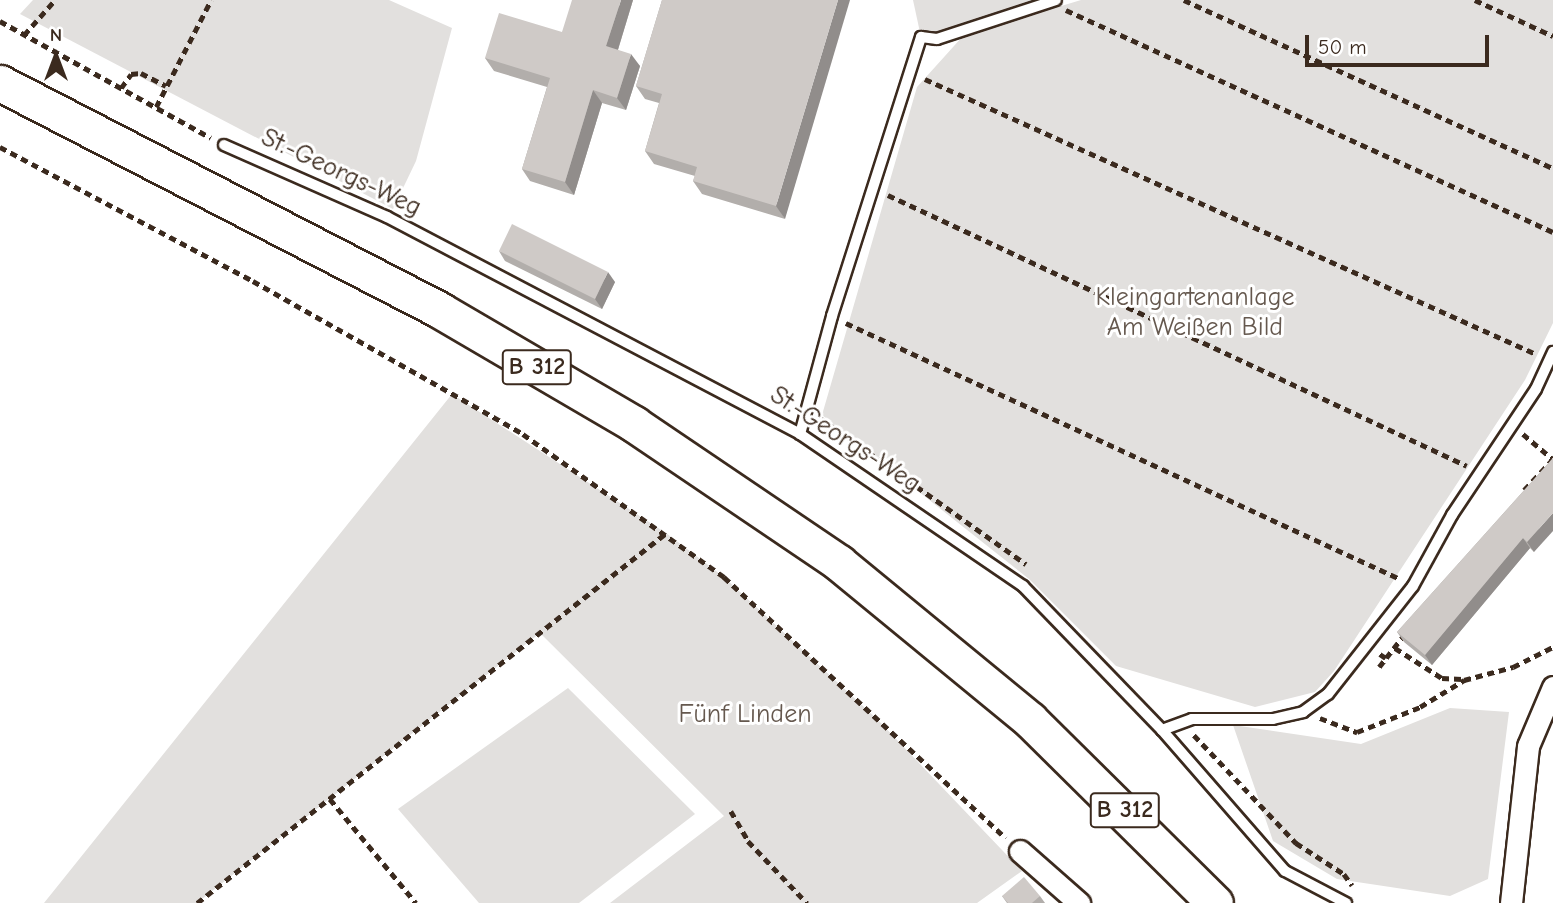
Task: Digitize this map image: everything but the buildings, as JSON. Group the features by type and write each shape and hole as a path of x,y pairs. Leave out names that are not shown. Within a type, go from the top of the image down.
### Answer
{"main road":[{"name":"B 312","path":"0,83 441,311 634,424 839,564 1030,720 1215,903"}],"street":[{"path":"1511,903 1528,747 1553,687"},
{"path":"1020,851 1079,903"}],"lane":[{"path":"800,434 832,316 921,37 937,39 1053,1"},
{"name":"St.-Georgs-Weg","path":"224,145 387,217 800,434 1023,586 1162,730 1285,871 1346,903"},
{"path":"1162,730 1192,719 1273,719 1303,712 1328,694 1413,586 1551,356"}],"path":[{"path":"24,35 55,0"},
{"path":"156,107 211,0"},
{"path":"1184,0 1553,168"},
{"path":"1475,0 1553,36"},
{"path":"1053,1 1553,232"},
{"path":"0,21 224,145"},
{"path":"910,72 1551,356"},
{"path":"121,88 131,74 141,73 166,86"},
{"path":"0,147 253,281 523,434 666,533 724,577 1020,851"},
{"path":"873,188 1480,473"},
{"path":"832,316 1413,586"},
{"path":"1512,425 1552,458 1518,497"},
{"path":"197,903 666,533"},
{"path":"1411,626 1395,648 1442,678 1464,680"},
{"path":"1303,712 1357,732 1420,707 1464,680 1513,667 1553,647"},
{"path":"1379,667 1386,658"},
{"path":"330,799 416,903"},
{"path":"731,811 748,841 807,903"}],"green space":[{"path":"33,0 389,0 452,28 416,161 393,209 20,14"},
{"path":"913,0 1056,0 937,39 921,37"},
{"name":"Kleingartenanlage Am Weißen Bild","path":"1081,0 1553,0 1553,323 1525,380 1334,671 1315,692 1255,707 1116,666 1029,579 822,415 917,87 963,36"},
{"name":"Fünf Linden","path":"452,394 666,533 724,577 878,720 1022,871 977,903 610,903 724,816 540,633 197,903 44,903"},
{"path":"568,688 695,814 579,903 479,903 398,809"},
{"path":"1450,708 1509,712 1488,879 1450,896 1337,879 1273,841 1233,725 1361,744"}]}
